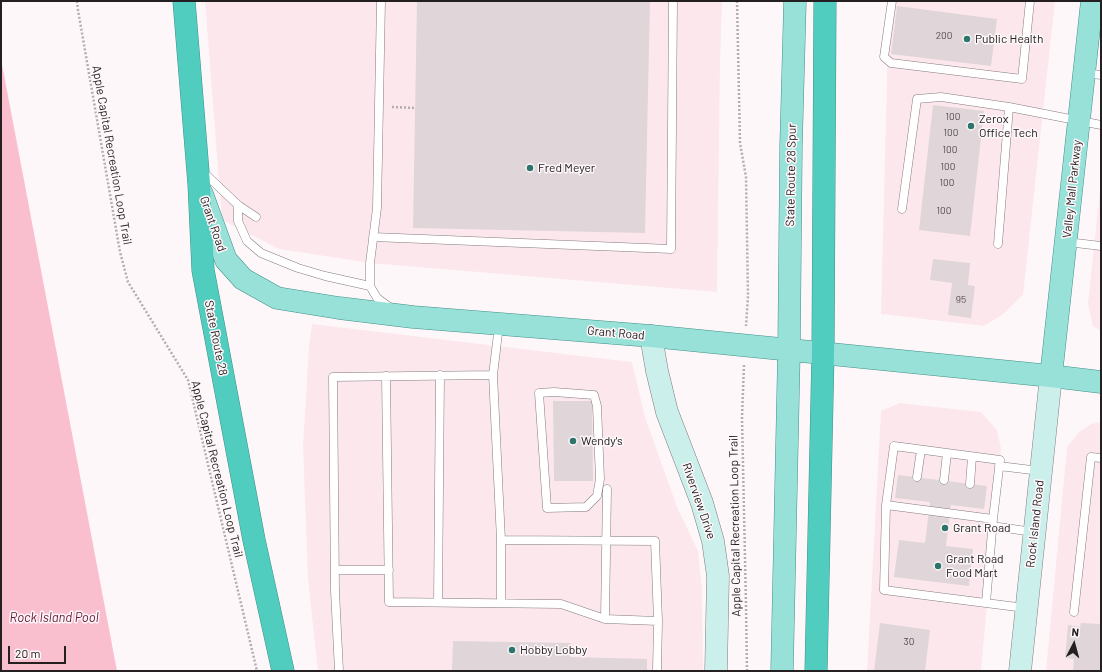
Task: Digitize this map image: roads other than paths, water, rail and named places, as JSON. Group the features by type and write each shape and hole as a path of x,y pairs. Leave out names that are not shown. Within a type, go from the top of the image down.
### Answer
{"highway":[{"name":"State Route 28","path":"184,1 198,175 203,270 254,540 283,671"},
{"path":"816,671 823,353 824,1"}],"main road":[{"name":"State Route 28 Spur","path":"782,671 795,1"},
{"name":"Valley Mall Parkway","path":"1051,376 1079,122 1093,74 1092,1"},
{"name":"Grant Road","path":"198,175 226,260 243,279 276,298 339,308 413,317 651,336 1101,382"}],"street":[{"name":"Riverview Drive","path":"651,336 657,371 667,412 702,503 713,541 718,576 716,671"},
{"name":"Rock Island Road","path":"1020,671 1051,376"}],"lane":[{"path":"381,1 377,208 370,263 370,286 377,298 391,308 413,317"},
{"path":"373,237 671,249 674,1"},
{"path":"892,1 884,57 891,64 1022,80 1030,1"},
{"path":"902,209 917,99 941,97 1009,107 1101,126"},
{"path":"998,244 1009,107"},
{"path":"198,175 256,218"},
{"path":"238,205 238,221 247,241 261,252 298,268 325,276 370,286"},
{"path":"1066,242 1101,246"},
{"path":"500,324 492,375 501,540 501,603"},
{"path":"438,602 440,375"},
{"path":"339,671 335,570 333,377 492,375"},
{"path":"386,376 389,602 561,604 606,619 658,621"},
{"path":"554,392 594,395 597,406 600,479 597,496 586,507 547,508 539,393 554,392"},
{"path":"986,603 992,522 1000,460 894,446 886,504 884,590 986,603 1026,608"},
{"path":"917,477 920,450"},
{"path":"944,480 947,453"},
{"path":"970,484 972,457"},
{"path":"1074,612 1091,457 1101,458"},
{"path":"999,466 1041,471"},
{"path":"606,619 607,490"},
{"path":"886,504 913,504 967,511 992,522 1034,532"},
{"path":"501,540 655,541 658,621 657,671"},
{"path":"335,570 389,570"}],"water":[{"name":"Rock Island Pool","path":"1,59 117,671 1,671"}],"place":[{"name":"Public Health","path":"967,39"},
{"name":"Zerox Office Tech","path":"971,126"},
{"name":"Fred Meyer","path":"530,168"},
{"name":"Wendy's","path":"573,441"},
{"name":"Grant Road","path":"945,528"},
{"name":"Grant Road Food Mart","path":"938,566"},
{"name":"Hobby Lobby","path":"512,650"}]}
